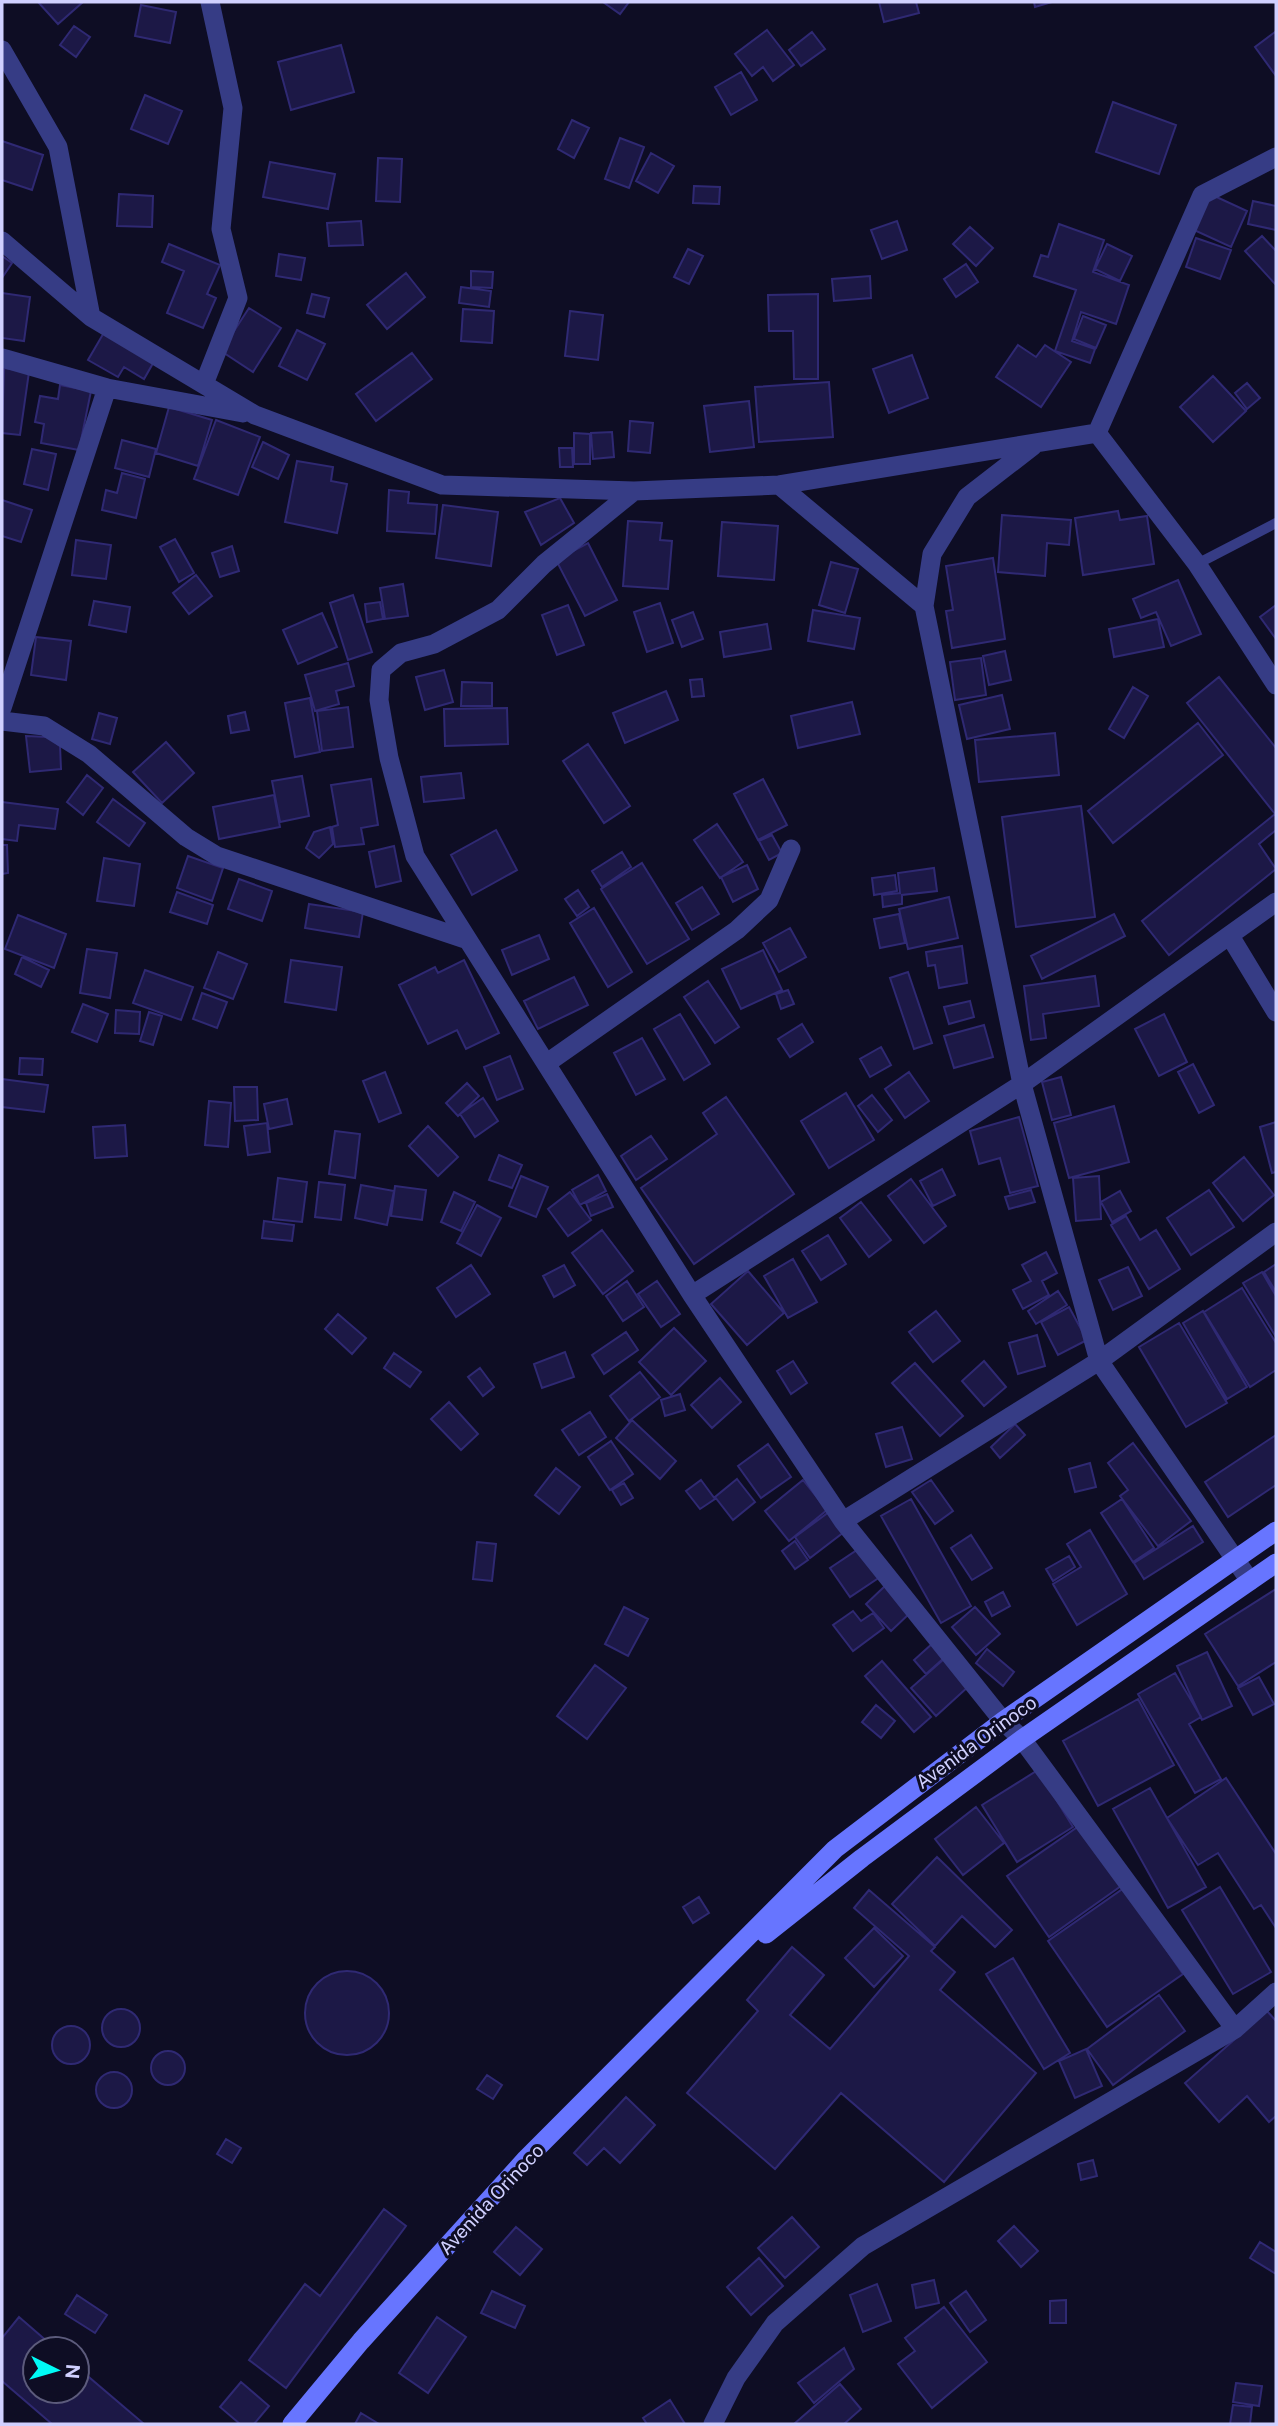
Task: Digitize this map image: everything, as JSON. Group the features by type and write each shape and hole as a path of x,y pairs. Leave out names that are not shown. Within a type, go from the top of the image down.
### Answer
{"main road":[{"name":"Avenida Orinoco","path":"292,2424 361,2341 526,2159 835,1849 1003,1721 1276,1531"},
{"name":"Avenida Orinoco","path":"702,1984 862,1857 1022,1739 1276,1563"}],"street":[{"path":"204,384 238,298 222,229 233,108 210,2"},
{"path":"2,50 58,147 91,317"},
{"path":"1097,433 1202,195 1276,157"},
{"path":"2,241 91,317 255,415"},
{"path":"2,358 107,388 255,415 442,485 634,491 779,485 1097,433"},
{"path":"2,708 107,388"},
{"path":"1097,433 1197,564 1276,685"},
{"path":"1035,445 967,498 932,554 924,606 1022,1084 1099,1361 1250,1581"},
{"path":"779,485 924,606"},
{"path":"634,491 544,565 498,610 434,644 401,653 381,670 379,700 388,758 415,856 692,1295 843,1521 1003,1721 1022,1739 1235,2029"},
{"path":"2,721 44,726 89,754 186,837 217,856 468,940"},
{"path":"547,1063 737,930 769,900 791,849"},
{"path":"692,1295 1022,1084 1276,902"},
{"path":"1230,936 1276,1012"},
{"path":"843,1521 1099,1361 1276,1232"},
{"path":"713,2424 736,2378 775,2323 863,2246 1235,2029 1276,1992"}],"lane":[{"path":"1197,564 1276,523"}],"building":[{"path":"38,2 83,2 58,24"},
{"path":"603,2 629,2 620,14"},
{"path":"879,2 916,2 919,13 884,22"},
{"path":"1034,2 1052,2 1035,7"},
{"path":"141,5 176,12 170,43 135,36"},
{"path":"74,26 90,37 76,57 60,45"},
{"path":"767,30 794,65 773,81 763,67 752,76 735,54"},
{"path":"812,32 825,49 801,66 789,50"},
{"path":"1276,33 1276,76 1255,47"},
{"path":"341,45 354,92 291,110 278,62"},
{"path":"741,72 757,100 731,115 715,87"},
{"path":"145,95 182,111 168,144 131,129"},
{"path":"1113,102 1176,125 1159,174 1096,152"},
{"path":"572,120 589,128 574,158 558,149"},
{"path":"620,138 644,147 629,188 605,179"},
{"path":"2,141 43,155 32,190 2,180"},
{"path":"651,153 674,166 658,193 636,181"},
{"path":"378,158 402,159 400,202 376,201"},
{"path":"270,162 335,174 328,209 263,197"},
{"path":"694,186 720,187 719,204 693,203"},
{"path":"119,194 153,196 152,227 117,226"},
{"path":"1210,194 1247,211 1231,247 1194,230"},
{"path":"1253,201 1276,206 1276,230 1248,224"},
{"path":"361,221 363,245 329,246 327,223"},
{"path":"897,221 907,250 882,259 871,230"},
{"path":"1059,224 1104,240 1093,272 1129,285 1116,324 1081,312 1072,341 1095,349 1090,363 1055,351 1076,290 1034,276 1041,255 1048,257"},
{"path":"970,227 993,248 976,266 953,244"},
{"path":"1262,236 1276,251 1276,285 1245,251"},
{"path":"1196,238 1231,250 1220,279 1186,267"},
{"path":"169,244 220,265 207,294 216,298 203,328 167,313 184,271 162,262"},
{"path":"1107,244 1132,256 1120,281 1095,269"},
{"path":"688,249 703,256 689,284 674,277"},
{"path":"279,254 305,258 301,280 276,276"},
{"path":"2,256 12,263 2,278"},
{"path":"966,264 978,282 956,297 944,279"},
{"path":"471,271 493,272 492,288 471,287"},
{"path":"406,273 425,297 387,329 367,305"},
{"path":"870,276 871,298 834,301 832,279"},
{"path":"461,287 491,291 489,307 459,303"},
{"path":"2,293 30,297 24,341 2,338"},
{"path":"312,294 329,298 324,317 307,313"},
{"path":"818,294 818,379 794,379 793,331 769,331 768,295"},
{"path":"249,308 281,328 253,372 221,351"},
{"path":"463,309 494,311 492,343 461,341"},
{"path":"570,311 603,315 598,360 565,356"},
{"path":"1083,316 1106,325 1096,348 1074,339"},
{"path":"106,329 156,358 144,379 124,367 118,377 88,360"},
{"path":"297,330 325,344 307,380 279,366"},
{"path":"1018,345 1036,357 1045,345 1071,362 1041,407 996,377"},
{"path":"412,353 432,379 376,421 356,394"},
{"path":"912,355 928,398 889,413 873,369"},
{"path":"4,368 29,372 20,435 2,433"},
{"path":"1213,376 1246,411 1213,442 1180,407"},
{"path":"829,382 833,437 759,442 755,387"},
{"path":"1247,383 1260,398 1247,409 1235,393"},
{"path":"60,385 91,391 79,450 41,443 44,424 35,422 40,396 58,399"},
{"path":"749,401 754,447 710,452 704,406"},
{"path":"169,407 212,420 198,466 156,453"},
{"path":"216,420 260,437 238,495 194,479"},
{"path":"630,421 653,423 650,453 628,451"},
{"path":"612,432 614,457 593,459 591,433"},
{"path":"574,433 590,434 590,464 574,464"},
{"path":"122,440 156,449 149,477 115,468"},
{"path":"263,442 289,455 278,479 252,467"},
{"path":"559,448 572,448 573,467 560,467"},
{"path":"32,449 56,454 48,490 24,484"},
{"path":"297,461 333,467 331,481 347,484 337,533 285,522"},
{"path":"122,473 145,479 136,518 102,510 106,490 117,493"},
{"path":"389,490 409,492 408,503 437,505 435,534 387,531"},
{"path":"560,498 574,523 541,545 525,512"},
{"path":"2,500 32,510 21,542 2,536"},
{"path":"443,505 498,512 491,566 436,558"},
{"path":"1118,511 1120,520 1147,516 1154,564 1083,575 1075,518"},
{"path":"1002,515 1071,520 1069,545 1047,543 1045,576 998,572"},
{"path":"628,521 662,523 660,540 672,541 668,589 623,586"},
{"path":"722,522 778,526 774,580 718,576"},
{"path":"175,539 194,573 179,582 160,547"},
{"path":"76,540 111,545 106,579 72,575"},
{"path":"588,543 617,600 585,616 556,560"},
{"path":"232,546 239,571 220,577 212,553"},
{"path":"993,558 1005,639 952,648 946,611 953,610 946,566"},
{"path":"831,562 858,569 845,613 819,605"},
{"path":"196,575 212,596 189,614 173,593"},
{"path":"1178,580 1201,634 1171,646 1156,612 1141,618 1133,599"},
{"path":"403,584 408,616 385,619 380,588"},
{"path":"353,595 372,652 348,660 330,603"},
{"path":"94,601 130,607 126,632 89,625"},
{"path":"380,602 383,619 367,622 365,604"},
{"path":"660,603 673,643 647,652 634,612"},
{"path":"568,605 584,645 557,655 542,615"},
{"path":"1276,605 1276,639 1260,617"},
{"path":"813,610 860,618 854,649 808,641"},
{"path":"693,612 703,639 682,647 672,620"},
{"path":"322,613 337,647 298,664 283,630"},
{"path":"1158,619 1164,647 1114,657 1109,629"},
{"path":"767,624 771,649 724,657 720,632"},
{"path":"36,637 71,641 66,680 31,675"},
{"path":"1005,651 1011,680 989,685 983,656"},
{"path":"981,658 986,695 955,700 950,662"},
{"path":"348,663 354,686 336,691 339,704 315,711 305,675"},
{"path":"444,670 453,702 425,710 416,677"},
{"path":"1219,677 1276,748 1276,830 1259,844 1276,869 1169,955 1142,921 1275,814 1187,703"},
{"path":"702,679 704,696 692,697 690,680"},
{"path":"462,682 492,683 492,706 461,706"},
{"path":"1133,687 1148,696 1124,738 1109,729"},
{"path":"666,691 678,720 625,743 613,713"},
{"path":"1002,695 1010,729 967,739 959,705"},
{"path":"310,698 320,752 295,757 285,703"},
{"path":"852,702 860,734 798,748 791,716"},
{"path":"348,707 353,747 322,751 317,711"},
{"path":"507,708 508,744 445,746 444,709"},
{"path":"245,712 249,730 231,733 228,716"},
{"path":"99,713 117,718 110,744 92,739"},
{"path":"1198,723 1223,755 1113,843 1088,811"},
{"path":"1055,733 1059,775 979,782 975,740"},
{"path":"26,736 48,737 60,746 61,769 30,772"},
{"path":"166,742 194,773 162,803 133,772"},
{"path":"588,744 630,806 604,823 563,761"},
{"path":"461,773 464,798 424,802 421,777"},
{"path":"87,775 103,788 83,815 67,802"},
{"path":"302,776 309,816 280,822 272,781"},
{"path":"371,779 378,825 361,828 364,844 335,847 332,827 338,825 331,785"},
{"path":"763,779 787,825 758,840 734,794"},
{"path":"274,795 280,827 219,839 213,807"},
{"path":"113,799 145,823 129,846 97,822"},
{"path":"2,802 58,809 55,829 19,825 17,841 2,839"},
{"path":"1081,806 1095,917 1016,927 1002,817"},
{"path":"717,824 743,862 720,878 694,840"},
{"path":"330,827 333,844 319,858 306,848 314,832"},
{"path":"496,830 517,870 472,895 451,855"},
{"path":"772,835 782,853 769,860 759,841"},
{"path":"2,845 7,845 8,873 2,874"},
{"path":"394,846 401,881 376,887 369,852"},
{"path":"622,852 631,867 602,887 592,871"},
{"path":"188,856 223,868 212,901 177,888"},
{"path":"104,858 140,864 134,906 97,901"},
{"path":"642,863 689,939 647,964 601,889"},
{"path":"747,865 758,889 733,902 721,877"},
{"path":"934,868 937,891 902,895 902,904 883,907 882,895 900,893 898,873"},
{"path":"895,875 897,891 874,895 872,878"},
{"path":"239,879 272,891 262,921 228,909"},
{"path":"702,887 719,914 692,930 676,903"},
{"path":"578,890 589,907 577,916 565,899"},
{"path":"177,892 213,905 207,924 170,912"},
{"path":"949,897 958,938 908,949 899,909"},
{"path":"309,904 363,912 359,937 305,928"},
{"path":"594,908 632,972 608,987 570,923"},
{"path":"899,914 905,943 880,948 874,919"},
{"path":"1114,914 1125,936 1042,979 1031,956"},
{"path":"18,915 66,934 54,968 5,949"},
{"path":"790,928 806,957 779,972 763,943"},
{"path":"539,935 549,959 512,975 502,950"},
{"path":"962,946 967,983 939,988 935,965 928,966 926,952"},
{"path":"87,949 117,953 110,998 80,993"},
{"path":"763,950 782,990 741,1009 722,969"},
{"path":"218,952 247,964 233,999 204,988"},
{"path":"22,957 49,970 41,987 15,974"},
{"path":"291,960 342,967 336,1010 285,1002"},
{"path":"464,960 499,1033 466,1049 457,1030 428,1044 399,985 435,967 438,973"},
{"path":"145,970 193,987 181,1020 133,1003"},
{"path":"908,972 932,1043 914,1049 890,978"},
{"path":"1095,976 1099,1006 1043,1014 1046,1038 1031,1040 1024,986"},
{"path":"574,977 588,1005 538,1029 524,1001"},
{"path":"708,981 739,1027 715,1043 684,997"},
{"path":"788,990 794,1004 781,1009 776,994"},
{"path":"202,993 227,1002 217,1028 193,1019"},
{"path":"970,1001 974,1017 949,1024 944,1007"},
{"path":"83,1004 108,1014 97,1042 72,1032"},
{"path":"116,1010 140,1012 139,1034 115,1033"},
{"path":"149,1012 162,1016 153,1045 140,1041"},
{"path":"680,1014 710,1064 684,1080 654,1029"},
{"path":"1164,1014 1187,1062 1159,1076 1135,1029"},
{"path":"802,1024 813,1042 790,1057 778,1039"},
{"path":"984,1025 993,1057 954,1068 944,1036"},
{"path":"642,1038 665,1079 636,1095 614,1053"},
{"path":"881,1047 891,1065 870,1077 860,1059"},
{"path":"510,1056 523,1089 497,1100 484,1067"},
{"path":"20,1058 43,1059 42,1075 19,1074"},
{"path":"1193,1064 1214,1105 1199,1113 1178,1072"},
{"path":"385,1072 401,1113 379,1122 363,1081"},
{"path":"909,1072 929,1101 905,1118 885,1089"},
{"path":"1061,1077 1071,1115 1052,1120 1042,1082"},
{"path":"2,1079 48,1085 44,1112 2,1107"},
{"path":"467,1083 479,1096 458,1116 446,1103"},
{"path":"234,1087 257,1087 258,1120 235,1121"},
{"path":"846,1093 874,1140 829,1168 801,1121"},
{"path":"872,1095 892,1120 878,1132 858,1106"},
{"path":"726,1097 794,1194 694,1264 641,1188 717,1134 703,1113"},
{"path":"483,1098 498,1121 475,1137 460,1114"},
{"path":"287,1099 292,1124 269,1129 264,1104"},
{"path":"209,1101 231,1103 228,1147 205,1145"},
{"path":"1114,1106 1129,1162 1069,1178 1054,1123"},
{"path":"1019,1117 1038,1186 1010,1193 1000,1158 979,1164 970,1131"},
{"path":"1276,1122 1276,1172 1272,1173 1260,1127"},
{"path":"267,1123 270,1152 248,1155 244,1126"},
{"path":"125,1125 127,1156 95,1158 93,1127"},
{"path":"428,1126 458,1157 438,1176 409,1146"},
{"path":"335,1131 360,1134 355,1178 329,1174"},
{"path":"651,1136 667,1159 636,1180 621,1156"},
{"path":"499,1155 522,1165 512,1188 489,1180"},
{"path":"1244,1157 1274,1195 1243,1221 1213,1183"},
{"path":"942,1169 955,1195 933,1206 920,1181"},
{"path":"598,1175 606,1191 580,1205 572,1190"},
{"path":"521,1176 548,1187 536,1217 509,1206"},
{"path":"1099,1176 1101,1219 1076,1221 1073,1178"},
{"path":"278,1178 307,1182 302,1222 273,1219"},
{"path":"911,1179 946,1226 924,1243 888,1196"},
{"path":"319,1182 345,1185 341,1220 315,1217"},
{"path":"361,1185 394,1191 387,1225 355,1218"},
{"path":"395,1186 426,1190 422,1220 391,1216"},
{"path":"1031,1190 1035,1202 1009,1209 1005,1197"},
{"path":"1209,1190 1234,1227 1191,1255 1167,1218"},
{"path":"1120,1191 1131,1211 1112,1222 1101,1202"},
{"path":"454,1192 475,1202 461,1231 441,1222"},
{"path":"570,1192 591,1220 568,1236 548,1209"},
{"path":"607,1194 613,1207 591,1216 586,1203"},
{"path":"861,1202 891,1240 869,1257 840,1218"},
{"path":"477,1205 501,1218 481,1256 457,1243"},
{"path":"1126,1216 1140,1240 1156,1230 1180,1269 1149,1289 1111,1225"},
{"path":"264,1221 294,1225 292,1241 262,1238"},
{"path":"602,1230 633,1271 603,1294 572,1253"},
{"path":"828,1235 846,1264 821,1280 802,1251"},
{"path":"1046,1252 1057,1273 1042,1281 1049,1295 1023,1309 1013,1290 1031,1281 1022,1265"},
{"path":"793,1259 817,1302 788,1318 764,1276"},
{"path":"1276,1264 1276,1292 1264,1272"},
{"path":"471,1265 490,1294 456,1317 437,1288"},
{"path":"564,1265 575,1285 554,1297 543,1276"},
{"path":"1128,1267 1142,1296 1113,1310 1099,1280"},
{"path":"748,1271 784,1313 747,1345 711,1304"},
{"path":"1262,1272 1276,1296 1276,1337 1243,1283"},
{"path":"627,1281 644,1307 623,1321 606,1296"},
{"path":"657,1281 680,1314 661,1327 638,1294"},
{"path":"1242,1288 1276,1343 1276,1370 1250,1387 1204,1312"},
{"path":"1058,1291 1067,1305 1036,1324 1028,1311"},
{"path":"1069,1307 1087,1340 1058,1355 1041,1322"},
{"path":"936,1311 960,1341 933,1362 909,1332"},
{"path":"1203,1311 1247,1387 1227,1399 1183,1323"},
{"path":"338,1314 366,1338 352,1354 325,1329"},
{"path":"1179,1323 1227,1403 1186,1427 1139,1347"},
{"path":"674,1328 706,1361 671,1395 639,1362"},
{"path":"626,1332 638,1350 604,1374 592,1355"},
{"path":"1037,1335 1045,1366 1018,1374 1009,1343"},
{"path":"565,1352 574,1377 542,1388 534,1364"},
{"path":"394,1353 421,1372 410,1387 384,1368"},
{"path":"793,1361 807,1383 791,1394 777,1371"},
{"path":"984,1361 1006,1387 984,1406 962,1381"},
{"path":"915,1363 963,1416 940,1436 892,1383"},
{"path":"480,1368 494,1387 483,1396 468,1377"},
{"path":"640,1372 660,1397 629,1421 610,1396"},
{"path":"720,1378 741,1402 712,1428 691,1405"},
{"path":"680,1394 685,1410 665,1416 661,1400"},
{"path":"449,1402 478,1434 461,1450 431,1419"},
{"path":"590,1412 606,1437 579,1455 562,1430"},
{"path":"632,1420 676,1461 660,1479 616,1438"},
{"path":"1015,1424 1025,1435 1000,1458 991,1447"},
{"path":"902,1427 912,1459 886,1467 876,1434"},
{"path":"1276,1435 1276,1485 1228,1517 1205,1482"},
{"path":"611,1441 633,1474 610,1490 588,1457"},
{"path":"1133,1443 1191,1521 1158,1546 1120,1496 1128,1490 1108,1463"},
{"path":"768,1444 791,1477 761,1498 738,1466"},
{"path":"1090,1463 1096,1487 1075,1492 1069,1469"},
{"path":"556,1468 580,1487 559,1514 535,1495"},
{"path":"737,1479 755,1502 733,1520 715,1497"},
{"path":"701,1480 715,1499 700,1509 686,1491"},
{"path":"803,1480 827,1510 789,1541 765,1511"},
{"path":"931,1480 953,1511 935,1524 912,1492"},
{"path":"624,1483 633,1498 621,1505 612,1490"},
{"path":"911,1499 971,1606 941,1623 881,1516"},
{"path":"1122,1499 1154,1548 1133,1562 1101,1513"},
{"path":"829,1512 844,1532 810,1558 795,1537"},
{"path":"1193,1526 1203,1542 1144,1579 1134,1563"},
{"path":"1090,1530 1127,1594 1077,1625 1053,1584 1081,1567 1067,1544"},
{"path":"971,1535 992,1568 972,1580 951,1548"},
{"path":"795,1541 808,1560 795,1569 782,1551"},
{"path":"477,1542 496,1544 492,1581 473,1579"},
{"path":"860,1548 880,1577 850,1597 830,1568"},
{"path":"1069,1556 1075,1567 1053,1581 1046,1569"},
{"path":"885,1586 910,1613 891,1631 866,1604"},
{"path":"1276,1589 1276,1662 1238,1686 1205,1634"},
{"path":"1003,1592 1010,1606 992,1616 985,1602"},
{"path":"624,1607 648,1619 628,1656 605,1644"},
{"path":"975,1607 1000,1634 976,1655 952,1627"},
{"path":"853,1611 861,1621 873,1613 884,1628 853,1651 833,1625"},
{"path":"933,1643 945,1657 926,1674 914,1660"},
{"path":"987,1649 1014,1672 1003,1686 976,1663"},
{"path":"1207,1652 1232,1706 1202,1720 1177,1666"},
{"path":"944,1659 969,1686 936,1716 911,1688"},
{"path":"882,1661 931,1717 914,1732 865,1676"},
{"path":"595,1665 626,1688 587,1739 557,1716"},
{"path":"1175,1673 1201,1717 1189,1724 1221,1779 1195,1793 1138,1694"},
{"path":"1259,1677 1274,1704 1253,1715 1238,1688"},
{"path":"1138,1699 1174,1765 1098,1806 1063,1741"},
{"path":"876,1705 895,1721 881,1738 862,1722"},
{"path":"1038,1770 1073,1827 1017,1862 982,1805"},
{"path":"1226,1778 1276,1854 1276,1928 1261,1905 1254,1909 1218,1853 1198,1865 1167,1818"},
{"path":"1150,1788 1206,1887 1168,1908 1113,1809"},
{"path":"976,1807 1004,1843 963,1875 935,1839"},
{"path":"1079,1826 1121,1886 1049,1937 1007,1876"},
{"path":"937,1857 1012,1930 995,1947 962,1916 935,1946 892,1904"},
{"path":"1220,1887 1271,1972 1233,1994 1182,1910"},
{"path":"1124,1888 1183,1974 1107,2027 1048,1941"},
{"path":"869,1890 935,1947 931,1951 955,1972 940,1990 1036,2073 944,2182 841,2093 775,2169 687,2093 758,2011 747,2000 792,1947 824,1975 790,2015 830,2049 909,1956 854,1908"},
{"path":"699,1897 709,1913 693,1923 683,1907"},
{"path":"874,1928 903,1956 874,1987 845,1958"},
{"path":"1013,1958 1070,2053 1044,2069 986,1974"},
{"path":"347,1971 363,1974 377,1983 386,1997 389,2013 386,2029 377,2043 363,2052 347,2055 331,2052 317,2043 308,2029 305,2013 308,1997 317,1983 331,1974"},
{"path":"1159,1995 1185,2031 1113,2085 1087,2049"},
{"path":"121,2009 134,2015 140,2028 134,2041 121,2047 108,2041 102,2028 108,2015"},
{"path":"1267,2011 1276,2021 1276,2116 1269,2122 1247,2096 1219,2122 1185,2083"},
{"path":"71,2026 84,2032 90,2045 84,2058 71,2064 58,2058 52,2045 58,2032"},
{"path":"1086,2049 1102,2086 1075,2098 1059,2061"},
{"path":"168,2051 180,2056 185,2068 180,2080 168,2085 156,2080 151,2068 156,2056"},
{"path":"114,2072 126,2078 132,2090 126,2102 114,2108 102,2102 96,2090 102,2078"},
{"path":"487,2075 502,2085 493,2099 477,2089"},
{"path":"626,2097 655,2125 620,2163 604,2148 587,2165 574,2153"},
{"path":"226,2139 241,2148 232,2163 217,2154"},
{"path":"1093,2160 1097,2176 1081,2180 1078,2164"},
{"path":"384,2209 406,2226 286,2388 249,2360 305,2284 320,2296"},
{"path":"792,2217 819,2247 785,2278 758,2248"},
{"path":"1014,2226 1038,2251 1021,2267 998,2241"},
{"path":"516,2227 542,2249 520,2275 494,2252"},
{"path":"1260,2242 1276,2252 1276,2274 1250,2258"},
{"path":"759,2258 783,2286 751,2315 727,2287"},
{"path":"934,2280 939,2303 916,2308 912,2285"},
{"path":"877,2284 891,2321 863,2332 850,2295"},
{"path":"492,2291 525,2306 515,2328 481,2313"},
{"path":"966,2291 986,2320 970,2332 950,2303"},
{"path":"77,2295 107,2315 95,2333 65,2314"},
{"path":"1066,2300 1066,2323 1050,2323 1050,2301"},
{"path":"944,2307 987,2362 932,2408 898,2364 915,2351 905,2338"},
{"path":"19,2317 40,2335 21,2335 21,2397 2,2381 2,2338"},
{"path":"437,2317 466,2337 428,2393 399,2373"},
{"path":"844,2348 854,2369 814,2403 798,2383"},
{"path":"91,2379 144,2424 52,2424 30,2405 91,2405"},
{"path":"241,2382 269,2406 254,2424 240,2424 220,2407"},
{"path":"1236,2383 1262,2386 1259,2406 1233,2402"},
{"path":"840,2384 861,2409 844,2424 794,2424"},
{"path":"670,2400 685,2424 647,2424 643,2418"},
{"path":"1233,2405 1252,2407 1250,2424 1230,2424"},
{"path":"361,2413 379,2424 355,2424"}]}
